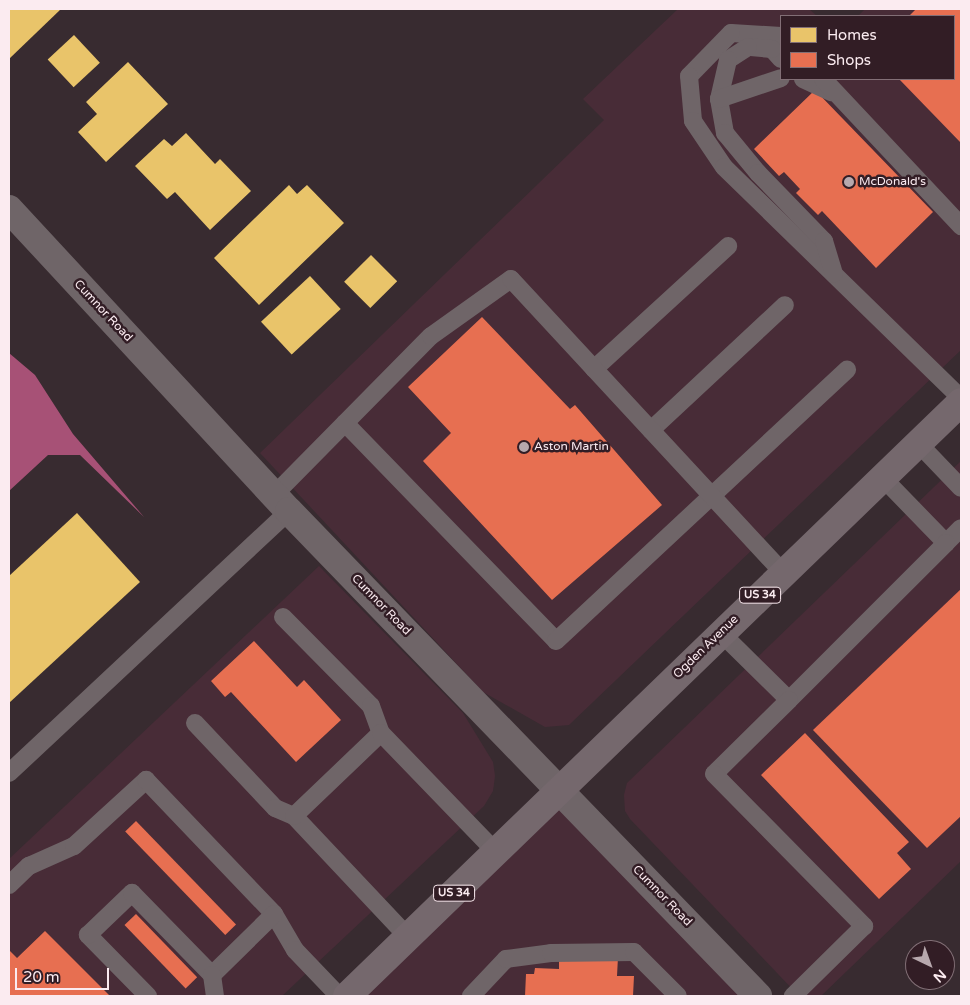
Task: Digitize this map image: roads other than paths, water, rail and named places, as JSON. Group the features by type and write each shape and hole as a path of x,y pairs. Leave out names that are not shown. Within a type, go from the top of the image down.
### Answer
{"main road":[{"name":"Ogden Avenue","path":"560,790 961,400"},
{"name":"US 34","path":"346,996 560,790"}],"street":[{"name":"Cumnor Road","path":"9,210 281,503 758,996"}],"lane":[{"path":"780,36 732,33 689,76 693,121 724,167 961,400"},
{"path":"780,58 772,49 748,47 728,60 719,99 725,133 758,173 824,241 835,276"},
{"path":"719,99 772,79 780,78"},
{"path":"805,80 841,97"},
{"path":"824,80 961,226"},
{"path":"594,369 728,246"},
{"path":"9,772 281,503 345,423 431,336 511,279 783,573"},
{"path":"651,430 785,305"},
{"path":"345,423 556,641 847,370"},
{"path":"918,443 961,488"},
{"path":"882,477 946,543"},
{"path":"793,996 864,926 714,774 961,528"},
{"path":"283,617 371,706 381,733 496,852"},
{"path":"721,633 789,700"},
{"path":"195,722 276,808 294,816 408,937"},
{"path":"294,816 381,733"},
{"path":"9,885 29,866 74,846 146,780 274,914 295,950 339,996"},
{"path":"148,996 88,935 132,893 212,975 215,996"},
{"path":"212,975 274,914"},
{"path":"471,996 506,958 551,953 634,952 678,996"}],"place":[{"name":"McDonald's","path":"849,182"},
{"name":"Aston Martin","path":"524,447"}]}
